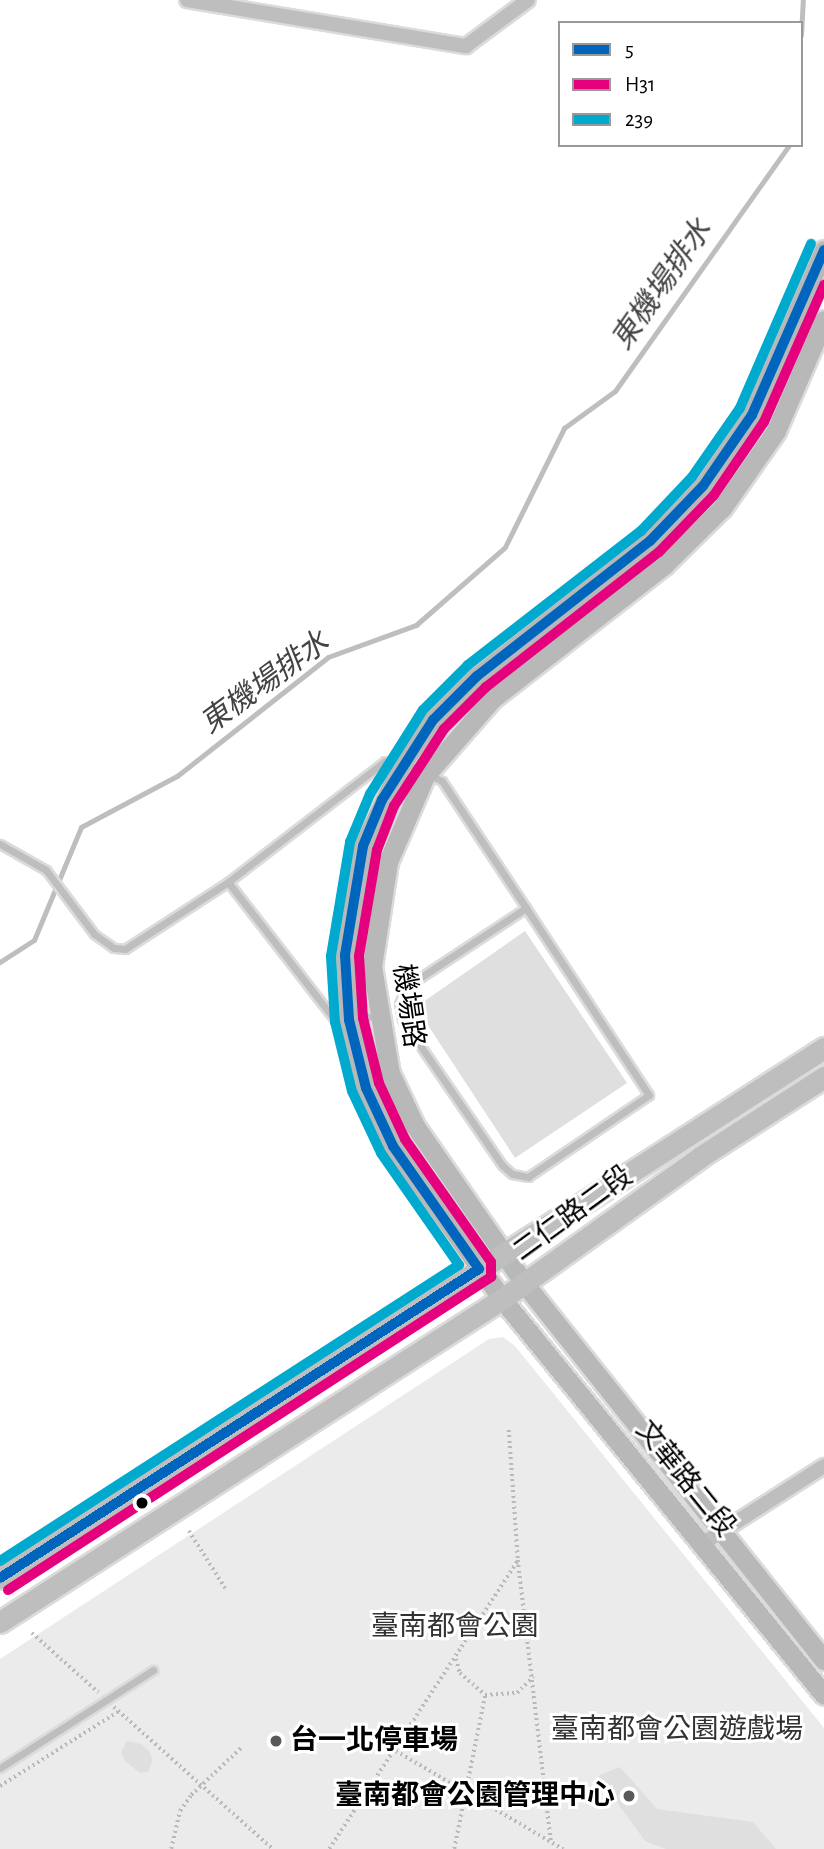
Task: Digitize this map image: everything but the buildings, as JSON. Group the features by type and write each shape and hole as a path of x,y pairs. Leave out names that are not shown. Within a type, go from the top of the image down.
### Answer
{"main road":[{"name":"二仁路二段","path":"0,1578 824,1048"},
{"name":"二仁路二段","path":"0,1622 502,1299 700,1157 824,1077"}],"street":[{"path":"187,0 466,46 528,0"},
{"name":"機場路","path":"502,1299 393,1146 366,1088 349,1020 345,955 351,895 363,846 403,762 433,720 477,676 650,541 703,486 752,415 824,250"},
{"name":"機場路","path":"524,1283 415,1126 390,1073 377,1016 372,966 380,893 401,824 425,776 493,698 664,565 722,508 776,431 824,320"},
{"name":"文華路二段","path":"524,1283 824,1660"},
{"name":"文華路二段","path":"502,1299 824,1695"},
{"path":"702,1544 824,1465"}],"lane":[{"path":"0,844 46,870 94,934 114,948 125,949 228,882 385,761 403,762 425,776 442,781 526,908 649,1096 528,1177 512,1174 502,1166 402,1019 399,1004 406,987 526,908"},
{"path":"228,882 335,1020 377,1016"},
{"path":"0,1768 153,1670"},
{"path":"0,1761 11,1759"}],"path":[{"path":"509,1430 518,1560 551,1842"},
{"path":"189,1531 226,1589"},
{"path":"329,1849 396,1751 518,1560"},
{"path":"32,1633 273,1849"},
{"path":"456,1658 460,1672 485,1695 517,1693 533,1678"},
{"path":"454,1849 485,1695"},
{"path":"0,1786 119,1711"},
{"path":"171,1849 180,1811 200,1784 242,1747"},
{"path":"396,1751 563,1849"}],"green space":[{"name":"臺南都會公園","path":"503,1337 515,1346 824,1728 824,1849 0,1849 0,1659 489,1339"}],"waterway":[{"name":"東機場排水","path":"802,21 803,0"},
{"name":"東機場排水","path":"0,962 34,940 81,827 177,776 328,657 416,625 505,547 564,428 615,391 788,147"}],"transit line":[{"name":"239","path":"0,1561 459,1265 381,1153 352,1091 335,1022 331,956 350,842 370,794 423,710 468,665 641,531 692,477 740,408 811,244"},
{"name":"5","path":"0,1578 479,1269 393,1146 366,1088 349,1020 345,955 363,846 382,800 433,720 477,676 650,541 703,486 752,415 824,250"},
{"name":"H31","path":"8,1590 491,1277 491,1262 405,1139 379,1083 363,1018 359,956 377,850 394,806 444,729 486,687 659,552 714,495 764,422 824,285"}],"place":[{"name":"台一北停車場","path":"276,1741"},
{"name":"臺南都會公園管理中心","path":"629,1796"}],"park label":[{"name":"臺南都會公園遊戲場","path":"677,1730"}]}
